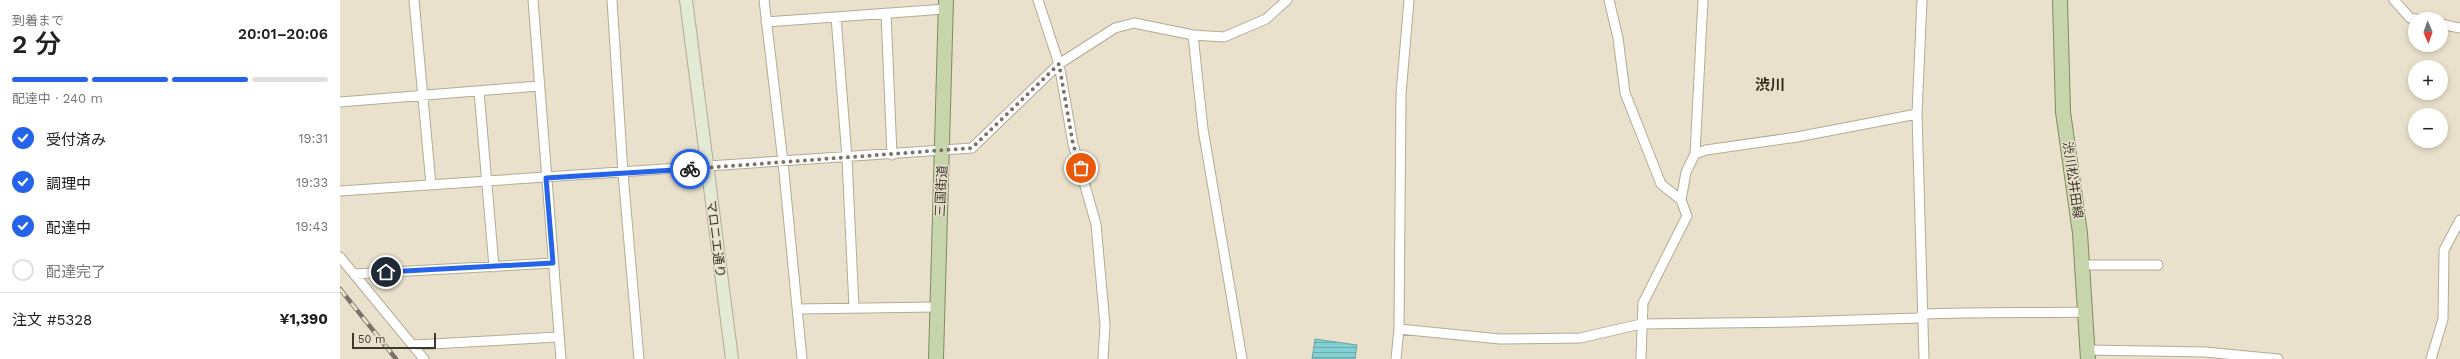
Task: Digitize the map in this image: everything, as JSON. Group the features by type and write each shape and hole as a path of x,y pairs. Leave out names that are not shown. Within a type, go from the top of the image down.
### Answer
{"main road":[{"name":"渋川松井田線","path":"2060,0 2063,112 2083,265 2088,355"},
{"name":"三国街道","path":"936,359 946,4"}],"street":[{"path":"414,0 431,185"},
{"path":"533,0 558,337 561,359"},
{"path":"612,0 623,173 639,359"},
{"name":"マロニエ通り","path":"686,0 732,359"},
{"path":"764,0 783,162 802,359"},
{"path":"1038,0 1059,64 1073,144 1096,224 1105,325 1103,359"},
{"path":"340,191 707,168 972,148 1059,64 1115,28 1134,23 1193,35 1224,37 1266,19 1287,0"},
{"path":"1396,359 1399,329 1402,94 1408,0"},
{"path":"1609,0 1618,38 1625,93 1661,184 1681,200 1688,216 1643,303 1641,324 1641,359"},
{"path":"1681,200 1686,172 1695,154 1703,0"},
{"path":"1922,0 1917,114 1924,314 1924,359"},
{"path":"2394,0 2408,16"},
{"path":"766,22 886,13 946,4"},
{"path":"886,13 892,155"},
{"path":"836,17 847,158 854,308"},
{"path":"2448,25 2460,28"},
{"path":"1193,35 1203,129 1242,359"},
{"path":"340,102 539,86"},
{"path":"480,91 494,267"},
{"path":"1695,154 1706,150 1797,137 1917,114"},
{"path":"2431,359 2443,319 2444,250 2460,220"},
{"path":"340,257 424,359"},
{"path":"355,274 553,263"},
{"path":"2083,265 2158,265"},
{"path":"797,309 937,307"},
{"path":"1399,329 1500,339 1580,338 1641,324 1793,322 1918,318 1924,314 2086,312"},
{"path":"413,345 558,337"},
{"path":"2088,355 2205,352 2278,359"}],"water":[{"path":"1315,339 1357,345 1355,359 1312,359"}],"railway":[{"path":"340,289 396,359"}],"way so far":[{"path":"690,169 972,148 1059,64 1073,144 1081,168"}],"district":[{"name":"渋川","path":"1770,85"}],"route":[{"path":"386,272 553,263 546,178 690,169"}]}
